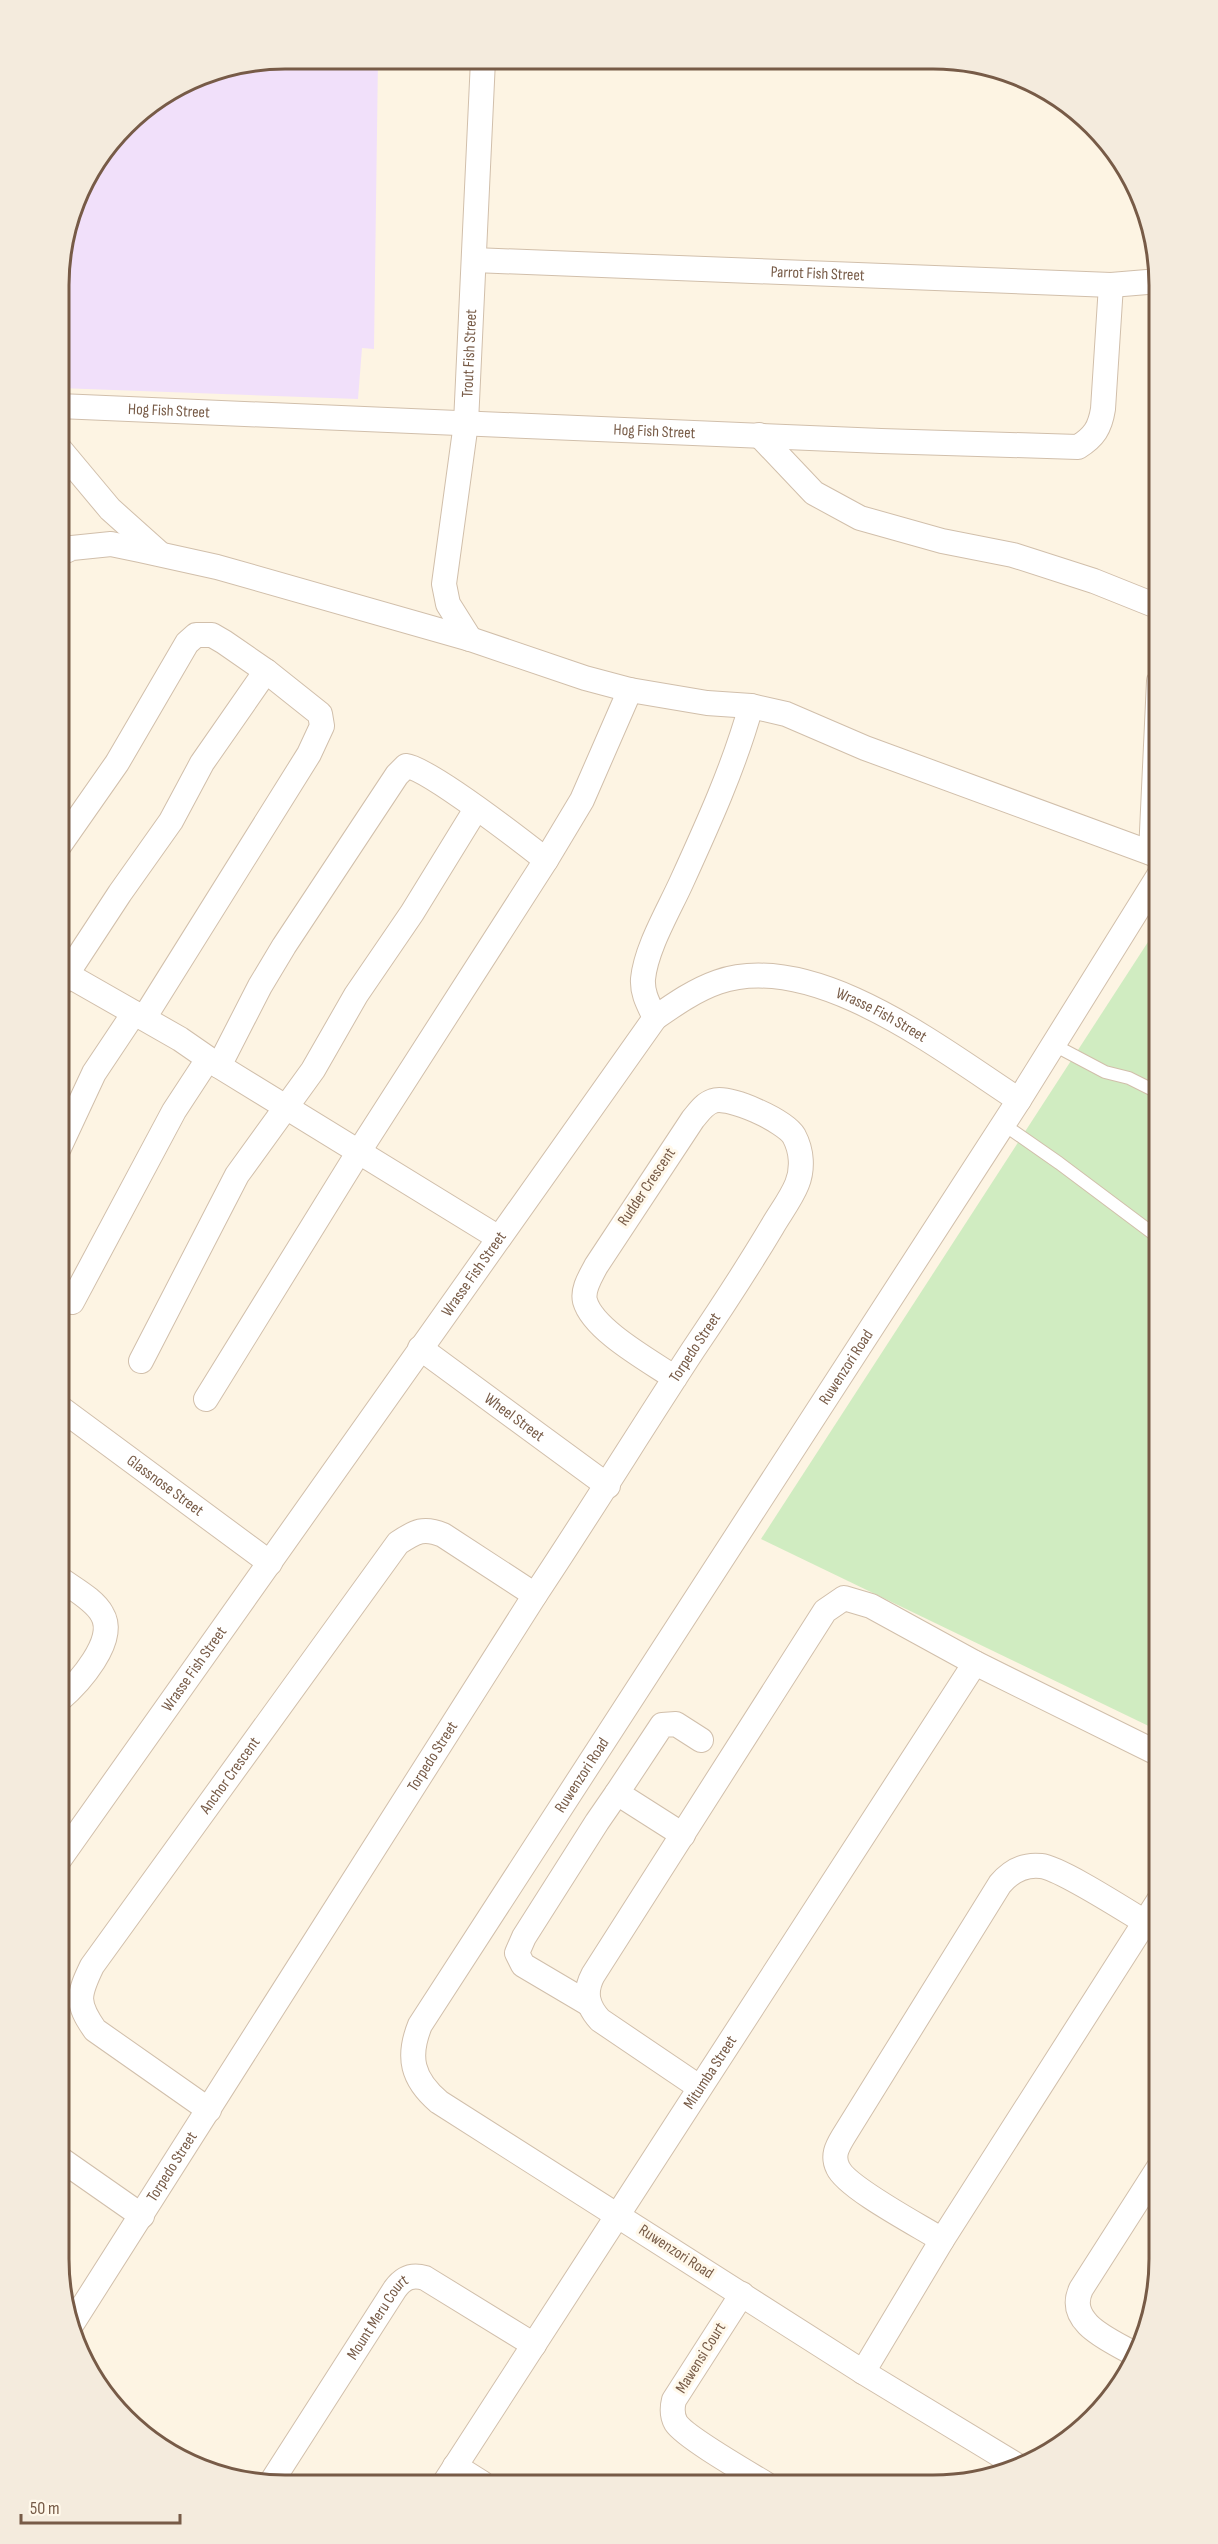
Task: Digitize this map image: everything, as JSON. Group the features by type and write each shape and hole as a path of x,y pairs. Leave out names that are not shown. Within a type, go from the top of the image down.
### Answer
{"street":[{"name":"Trout Fish Street","path":"470,639 448,604 444,584 466,423 483,69"},
{"name":"Parrot Fish Street","path":"474,260 1111,285 1149,282"},
{"name":"Hog Fish Street","path":"69,406 1078,447 1091,438 1100,425 1102,417 1111,285"},
{"path":"759,435 814,493 860,518 942,541 1013,555 1094,581 1149,603"},
{"path":"69,460 110,509 138,537 162,555"},
{"path":"69,549 111,544 217,567 470,639 560,670 630,690 707,703 751,706 786,714 865,748 1149,858"},
{"path":"69,832 117,763 187,644 196,635 212,635 266,671 320,714 322,726 317,740 139,1016 94,1073 69,1127"},
{"path":"69,967 171,821 202,763 266,671"},
{"path":"207,1399 358,1153 582,800 630,690"},
{"path":"655,1018 643,993 648,962 660,929 715,810 751,706"},
{"path":"72,1302 174,1111 214,1062 284,946 402,769 410,766 417,770 546,860"},
{"path":"141,1361 237,1175 313,1070 356,995 430,884 476,809"},
{"name":"Ruwenzori Road","path":"1010,2461 863,2372 430,2094 422,2085 412,2054 416,2035 426,2015 1054,1045 1149,875"},
{"name":"Wrasse Fish Street","path":"69,1846 655,1018 688,994 720,981 760,975 795,979 830,988 887,1017 1019,1100"},
{"path":"69,981 180,1039 358,1153 499,1238"},
{"name":"Rudder Crescent","path":"675,1378 602,1326 592,1315 585,1299 586,1288 596,1266 693,1119 705,1105 715,1100 728,1100 747,1107 780,1124 793,1134 802,1167 796,1185"},
{"name":"Torpedo Street","path":"77,2317 535,1595 608,1486 750,1264 796,1185"},
{"name":"Wheel Street","path":"420,1348 608,1486"},
{"name":"Glassnose Street","path":"69,1414 270,1563"},
{"name":"Anchor Crescent","path":"209,2110 95,2030 82,2011 81,1990 92,1966 398,1543 418,1531 430,1529 443,1535 535,1595"},
{"path":"69,1586 103,1614 106,1638 88,1668 69,1692"},
{"path":"699,2087 600,2020 589,2004 587,1993 593,1976 825,1611 844,1598 872,1606 975,1663 1149,1749"},
{"name":"Mitumba Street","path":"450,2474 616,2214 975,1663"},
{"path":"589,2004 523,1965 517,1953 524,1937 597,1822 662,1725 676,1724 701,1740"},
{"path":"618,1793 683,1835"},
{"path":"942,2240 850,2182 837,2166 836,2152 843,2136 1000,1884 1007,1876 1022,1868 1045,1866 1145,1922"},
{"path":"863,2372 942,2240 1149,1916"},
{"path":"69,2166 142,2216"},
{"path":"1129,2351 1088,2325 1079,2313 1077,2301 1082,2289 1149,2184"},
{"name":"Mount Meru Court","path":"276,2475 395,2289 406,2278 415,2276 425,2278 534,2345"},
{"name":"Mawensi Court","path":"742,2294 674,2400 673,2416 678,2426 687,2433 752,2475"}],"lane":[{"path":"1054,1045 1105,1072 1130,1078 1149,1088"},
{"path":"1003,1124 1149,1230"}],"shaded area":[{"path":"271,69 378,69 374,349 362,348 358,399 69,388 69,271 80,216 91,189 105,165 132,132 165,105 202,85 243,73"}],"green space":[{"path":"1149,940 1149,1726 761,1539"}]}
